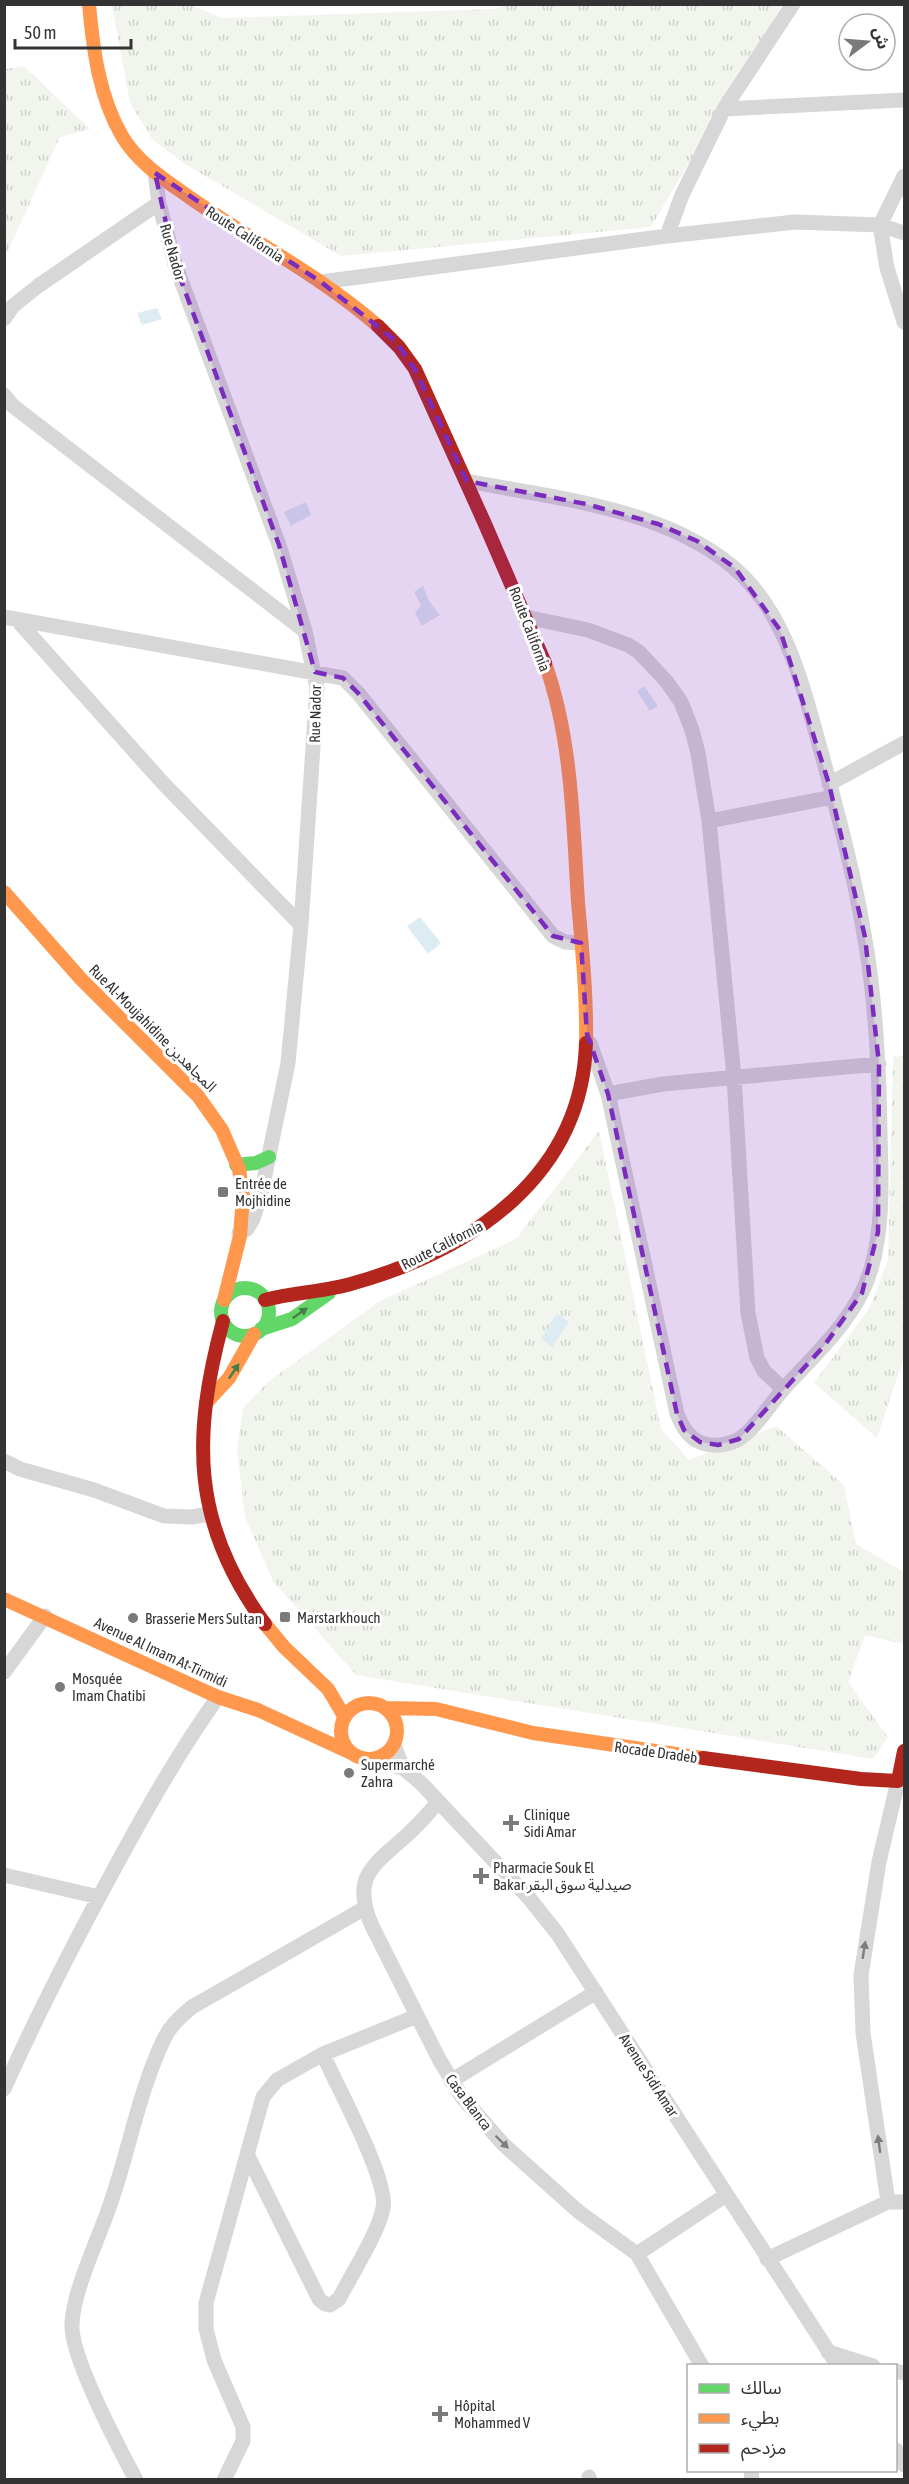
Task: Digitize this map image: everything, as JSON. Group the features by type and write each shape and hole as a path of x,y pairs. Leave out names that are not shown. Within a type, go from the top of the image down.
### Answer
{"street":[{"name":"Route California","path":"89,4 105,97 113,120 137,157 155,173 219,219 321,282 376,322 406,353 416,369 467,481 526,617 558,706 562,729 573,823 587,1034 580,1093 572,1117 554,1154 514,1201 484,1226 465,1237 401,1267 336,1288 311,1293 260,1296"},
{"path":"667,236 682,195 724,109 793,4"},
{"path":"724,109 904,100"},
{"name":"Rue Nador","path":"155,173 159,203 175,264 279,545 306,631 315,672 318,705 288,1063 269,1157 253,1220 239,1238"},
{"path":"904,176 879,225 887,268 904,322"},
{"path":"4,318 13,306 38,286 159,203"},
{"path":"321,282 667,236 795,222 879,225 904,233"},
{"path":"4,395 13,406 306,631"},
{"path":"467,481 586,504 658,524 697,541 735,568 767,606 780,630 813,723 865,937 879,1064 882,1182 878,1232 871,1268 862,1293 847,1316 824,1346 783,1389 754,1425 732,1442 709,1445 692,1439 684,1430 674,1402 608,1094 587,1034"},
{"path":"526,617 598,633 628,645 650,662 681,702 692,730 709,821 734,1077 748,1313 758,1358 764,1371 783,1389"},
{"path":"11,618 343,678 358,693 553,936 565,942 581,944"},
{"path":"11,618 162,782 301,925"},
{"path":"709,821 831,790 904,743"},
{"name":"Rue Al-Moujahidine المجاهدين","path":"4,892 81,979 209,1109 224,1134 236,1165 243,1196 239,1238 224,1300"},
{"path":"608,1094 663,1084 879,1064"},
{"path":"236,1165 256,1163 269,1157"},
{"name":"Rue Al-Moujahidine المجاهدين","path":"239,1238 248,1271 260,1296"},
{"path":"206,1403 229,1378 268,1315 260,1296 242,1288 234,1290 224,1300 221,1314 223,1321 232,1333 247,1336 258,1331"},
{"name":"Route California","path":"258,1331 292,1319 336,1288"},
{"path":"223,1321 210,1362 201,1431 201,1471 216,1540 238,1585 279,1643 328,1688 363,1703"},
{"path":"4,1461 20,1469 94,1490 164,1516 192,1517 209,1514"},
{"name":"Avenue Al Imam At-Tirmidi","path":"4,1599 218,1697 258,1710 351,1753"},
{"path":"4,1672 45,1616"},
{"path":"328,1688 343,1720 342,1740 351,1753 366,1760 403,1768 438,1802"},
{"path":"4,2089 99,1897 185,1744 218,1697"},
{"path":"304,1732 343,1720 349,1710 363,1703 372,1702 386,1708 396,1721 394,1745 403,1768"},
{"name":"Rocade Dradeb","path":"386,1708 436,1709 533,1733 901,1787"},
{"path":"397,1730 417,1708"},
{"path":"366,1760 382,1756 394,1745"},
{"path":"888,2202 863,2032 861,1975 879,1862 901,1787 904,1750"},
{"name":"Casa Blanca","path":"438,1802 370,1869 364,1883 365,1908 451,2081 503,2144 579,2212 637,2254 701,2364"},
{"name":"Avenue Sidi Amar","path":"438,1802 543,1914 837,2364"},
{"path":"4,1875 99,1897"},
{"path":"136,2480 78,2357 72,2325 78,2296 159,2050 173,2025 192,2007 365,1908"},
{"path":"451,2081 596,1992"},
{"path":"224,2480 243,2441 243,2427 214,2360 206,2329 206,2303 248,2156 257,2112 269,2087 277,2080 322,2054 417,2016"},
{"path":"248,2156 319,2299 325,2304 334,2304 339,2299 381,2216 384,2196 366,2148 322,2054"},
{"path":"637,2254 726,2195"},
{"path":"767,2259 888,2202 904,2202"},
{"path":"828,2352 867,2364"}],"highlighted area":[{"path":"155,173 321,282 395,340 415,369 467,481 586,504 658,524 697,541 735,568 780,630 829,784 865,937 879,1064 878,1232 862,1293 824,1346 739,1439 718,1445 700,1442 684,1430 677,1414 608,1094 587,1034 581,943 553,936 358,693 343,678 315,672 279,545 175,264"}],"green space":[{"path":"512,4 782,5 651,227 341,256 185,164 152,139 130,103 112,5 191,5 222,18 493,9"},
{"path":"24,66 90,129 60,137 5,257 5,69"},
{"path":"904,1055 904,1357 877,1438 814,1383 870,1307 888,1260 893,1057"},
{"path":"599,1131 661,1429 689,1460 776,1426 844,1485 856,1544 904,1572 904,1644 865,1635 848,1682 888,1737 873,1759 356,1675 273,1581 245,1517 237,1449 243,1408 268,1382 380,1301 516,1239"}],"shaded area":[{"path":"157,308 162,319 142,325 137,313"},
{"path":"306,502 311,515 291,526 284,512"},
{"path":"423,586 429,601 440,615 422,626 415,613 421,605 414,592"},
{"path":"644,686 658,706 650,711 637,691"},
{"path":"420,917 441,943 428,954 407,926"},
{"path":"557,1313 569,1322 552,1347 541,1339"}],"traffic: fast":[{"path":"236,1165 256,1163 269,1157"},
{"path":"245,1288 262,1295 269,1312 262,1329 245,1336 228,1329 221,1312 228,1295 245,1288"},
{"path":"261,1329 292,1319 329,1293"}],"traffic: slow":[{"path":"89,4 95,55 103,89 114,121 128,146 136,155 171,184 310,275 378,326"},
{"path":"545,663 561,721 570,781 584,972 586,1043"},
{"path":"4,892 81,979 198,1096 222,1130 239,1169 243,1196 240,1236 224,1300"},
{"path":"206,1403 229,1378 254,1334"},
{"path":"4,1599 218,1697 258,1710 351,1753"},
{"path":"265,1624 284,1647 328,1689 344,1716"},
{"path":"363,1703 375,1703 385,1707 393,1715 397,1731 393,1747 385,1755 375,1759 363,1759 353,1755 345,1747 341,1737 341,1725 345,1715 353,1707 363,1703"},
{"path":"386,1708 436,1709 533,1733 703,1758"}],"traffic: jam":[{"path":"378,326 399,347 415,369 545,663"},
{"path":"265,1300 343,1286 398,1269 478,1228 513,1200 542,1169 565,1132 580,1090 586,1043"},
{"path":"223,1321 206,1403 203,1441 205,1478 211,1515 223,1551 241,1587 265,1624"},
{"path":"703,1758 861,1779 898,1781 904,1751"}],"place":[{"name":"Entrée de Mojhidine","path":"223,1192"},
{"name":"Marstarkhouch","path":"285,1617"},
{"name":"Brasserie Mers Sultan","path":"133,1618"},
{"name":"Mosquée Imam Chatibi","path":"60,1687"},
{"name":"Supermarché Zahra","path":"349,1773"},
{"name":"Clinique Sidi Amar","path":"511,1823"},
{"name":"Pharmacie Souk El Bakar صيدلية سوق البقر","path":"481,1876"},
{"name":"Hôpital Mohammed V","path":"440,2414"}]}
